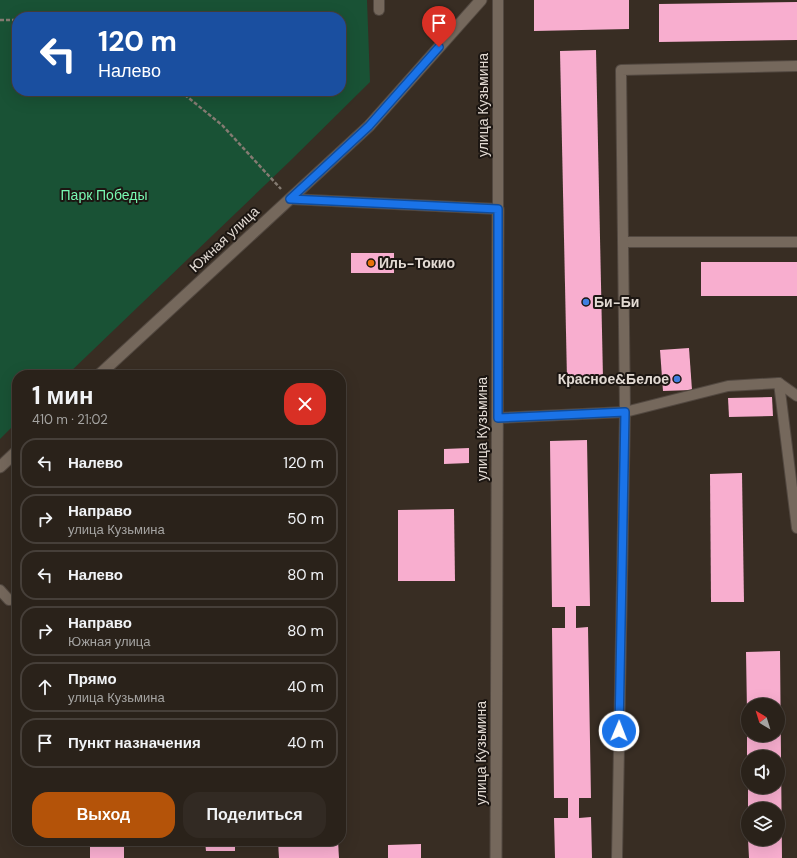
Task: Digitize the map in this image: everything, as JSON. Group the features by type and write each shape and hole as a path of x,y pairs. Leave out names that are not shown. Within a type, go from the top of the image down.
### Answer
{"street":[{"name":"Южная улица","path":"104,370 369,126 481,0"},
{"name":"улица Кузьмина","path":"496,858 498,209"},
{"path":"0,467 12,456"}],"lane":[{"name":"улица Кузьмина","path":"498,0 498,209"},
{"path":"616,858 625,412 621,70 797,66"},
{"path":"290,199 498,209"},
{"path":"623,242 797,242"},
{"path":"498,418 625,412 728,386 779,383 797,396"},
{"path":"779,383 797,528"},
{"path":"0,590 9,600"}],"path":[{"path":"0,20 12,20"},
{"path":"186,96 222,125 290,199"}],"green space":[{"name":"Парк Победы","path":"0,0 367,0 370,82 72,370 12,370 12,427 0,439"}],"building":[{"path":"534,0 629,0 629,29 534,31"},
{"path":"797,2 797,40 659,42 659,4"},
{"path":"596,50 603,378 567,379 560,51"},
{"path":"351,253 394,253 394,273 351,273"},
{"path":"701,262 797,262 797,296 701,296"},
{"path":"689,348 692,390 663,391 660,350"},
{"path":"772,397 773,416 729,417 728,398"},
{"path":"587,440 590,606 576,606 576,628 588,627 591,798 579,798 579,818 591,817 592,858 555,858 554,818 568,818 568,798 554,798 552,628 565,628 565,607 552,607 550,441"},
{"path":"469,448 469,463 444,464 444,449"},
{"path":"742,473 744,602 711,602 710,474"},
{"path":"454,509 455,581 398,581 398,510"},
{"path":"780,651 780,698 747,698 746,652"},
{"path":"747,742 781,742 781,750 747,750"},
{"path":"748,794 781,794 781,802 748,802"},
{"path":"421,844 421,858 388,858 388,845"},
{"path":"90,846 124,846 124,858 90,858"},
{"path":"206,846 235,846 235,851 206,851"},
{"path":"278,846 338,846 339,858 279,858"},
{"path":"748,846 782,846 782,858 749,858"}],"place":[{"name":"Иль-Токио","path":"371,263"},
{"name":"Би-Би","path":"586,302"},
{"name":"Красное&Белое","path":"677,379"}],"route":[{"path":"439,47 369,126 290,199 498,209 498,418 625,412 619,731"}]}
